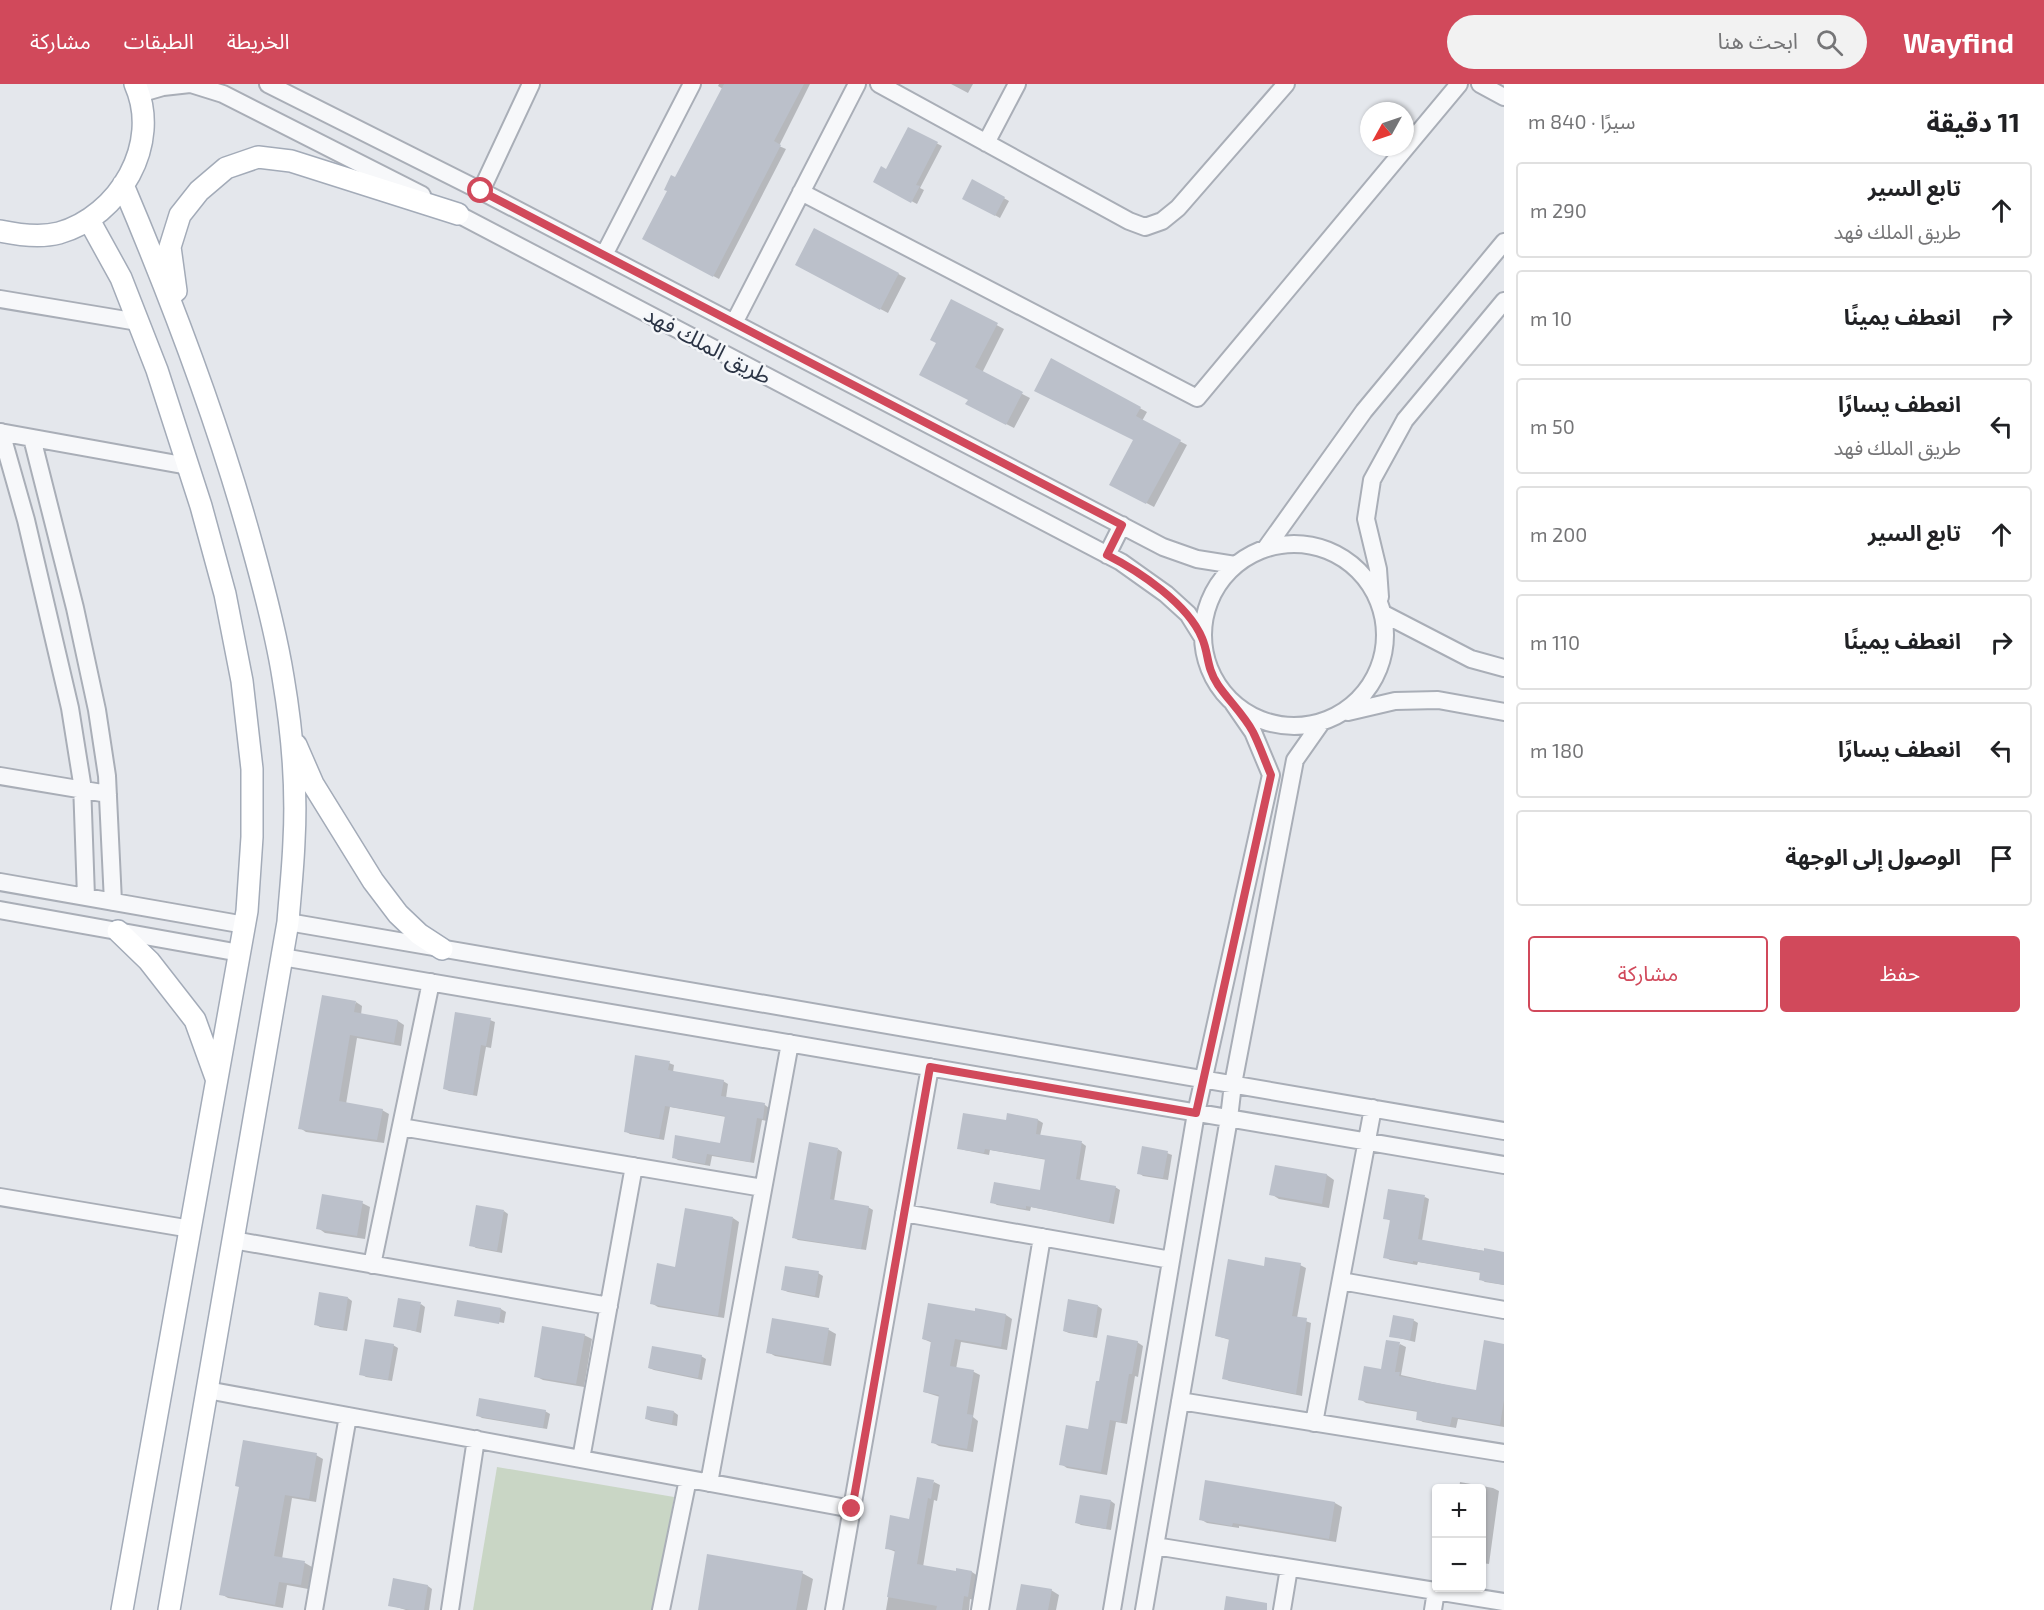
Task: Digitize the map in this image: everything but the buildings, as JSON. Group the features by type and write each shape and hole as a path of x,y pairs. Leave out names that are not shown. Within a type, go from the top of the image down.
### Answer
{"main road":[{"path":"0,231 25,236 58,233 88,220 114,199 134,168 143,131 137,89"},
{"path":"180,324 170,247 180,215 199,191 226,168 258,157 291,161 458,213"},
{"path":"123,185 197,366 239,496 262,583 283,678 293,764 295,838 288,922 169,1610"},
{"path":"88,220 121,278 157,370 188,466 225,594 242,681 252,769 252,837 245,925 122,1610"},
{"path":"289,728 313,784 373,881 398,914 419,934 442,949"},
{"path":"118,932 149,961 195,1020 217,1081"}],"street":[{"name":"طريق الملك فهد","path":"137,89 191,84 223,94 458,213 1121,562 1166,594 1188,614 1203,638"},
{"name":"طريق الملك فهد","path":"268,84 481,191 1122,525 1197,559 1234,565"},
{"path":"481,191 531,84"},
{"path":"604,255 692,84"},
{"path":"734,322 857,84"},
{"path":"879,84 1129,221 1145,227 1162,221 1178,208 1286,84"},
{"path":"986,142 1017,84"},
{"path":"801,192 1197,398 1459,84"},
{"path":"1480,84 1504,97"},
{"path":"1266,548 1364,411 1504,242"},
{"path":"0,298 138,322"},
{"path":"1344,712 1361,698 1375,680 1383,659 1386,637 1378,569 1366,519 1372,480 1405,420 1504,301"},
{"path":"86,897 83,790 69,708 26,520 1,432 188,466"},
{"path":"32,438 75,608 97,710 108,794 113,902"},
{"path":"1107,555 1122,525"},
{"path":"1112,1610 1196,1113 1271,775 1253,732 1217,684 1207,663 1203,638 1204,618 1210,598 1234,565 1249,555 1288,543 1311,545 1333,552 1353,564 1369,581 1382,608 1471,659 1504,668"},
{"path":"1233,703 1252,716 1274,724 1298,727 1321,723 1344,712 1395,701 1438,700 1504,711"},
{"path":"1144,1610 1233,1084 1295,760 1321,723"},
{"path":"0,776 108,794"},
{"path":"0,882 245,925"},
{"path":"0,910 240,953"},
{"path":"288,922 1504,1131"},
{"path":"282,957 1504,1165"},
{"path":"372,1265 431,982"},
{"path":"709,1482 790,1043"},
{"path":"834,1610 930,1067"},
{"path":"1314,1423 1373,1108"},
{"path":"401,1127 763,1188"},
{"path":"581,1459 634,1166"},
{"path":"0,1197 190,1229"},
{"path":"904,1213 1171,1260"},
{"path":"980,1610 1042,1237"},
{"path":"233,1240 609,1306"},
{"path":"1341,1281 1504,1310"},
{"path":"207,1389 852,1509"},
{"path":"1180,1401 1504,1453"},
{"path":"314,1610 348,1416"},
{"path":"450,1610 476,1439"},
{"path":"661,1610 688,1479"},
{"path":"1155,1546 1432,1590"},
{"path":"1282,1610 1289,1568"},
{"path":"1432,1610 1436,1592"},
{"path":"1442,1592 1504,1602"}],"green space":[{"path":"497,1467 674,1497 656,1610 473,1610"}],"route":[{"path":"481,191 1122,525 1107,555 1121,562 1166,594 1188,614 1203,638 1207,663 1217,684 1253,732 1271,775 1196,1113 930,1067 852,1509"}]}
